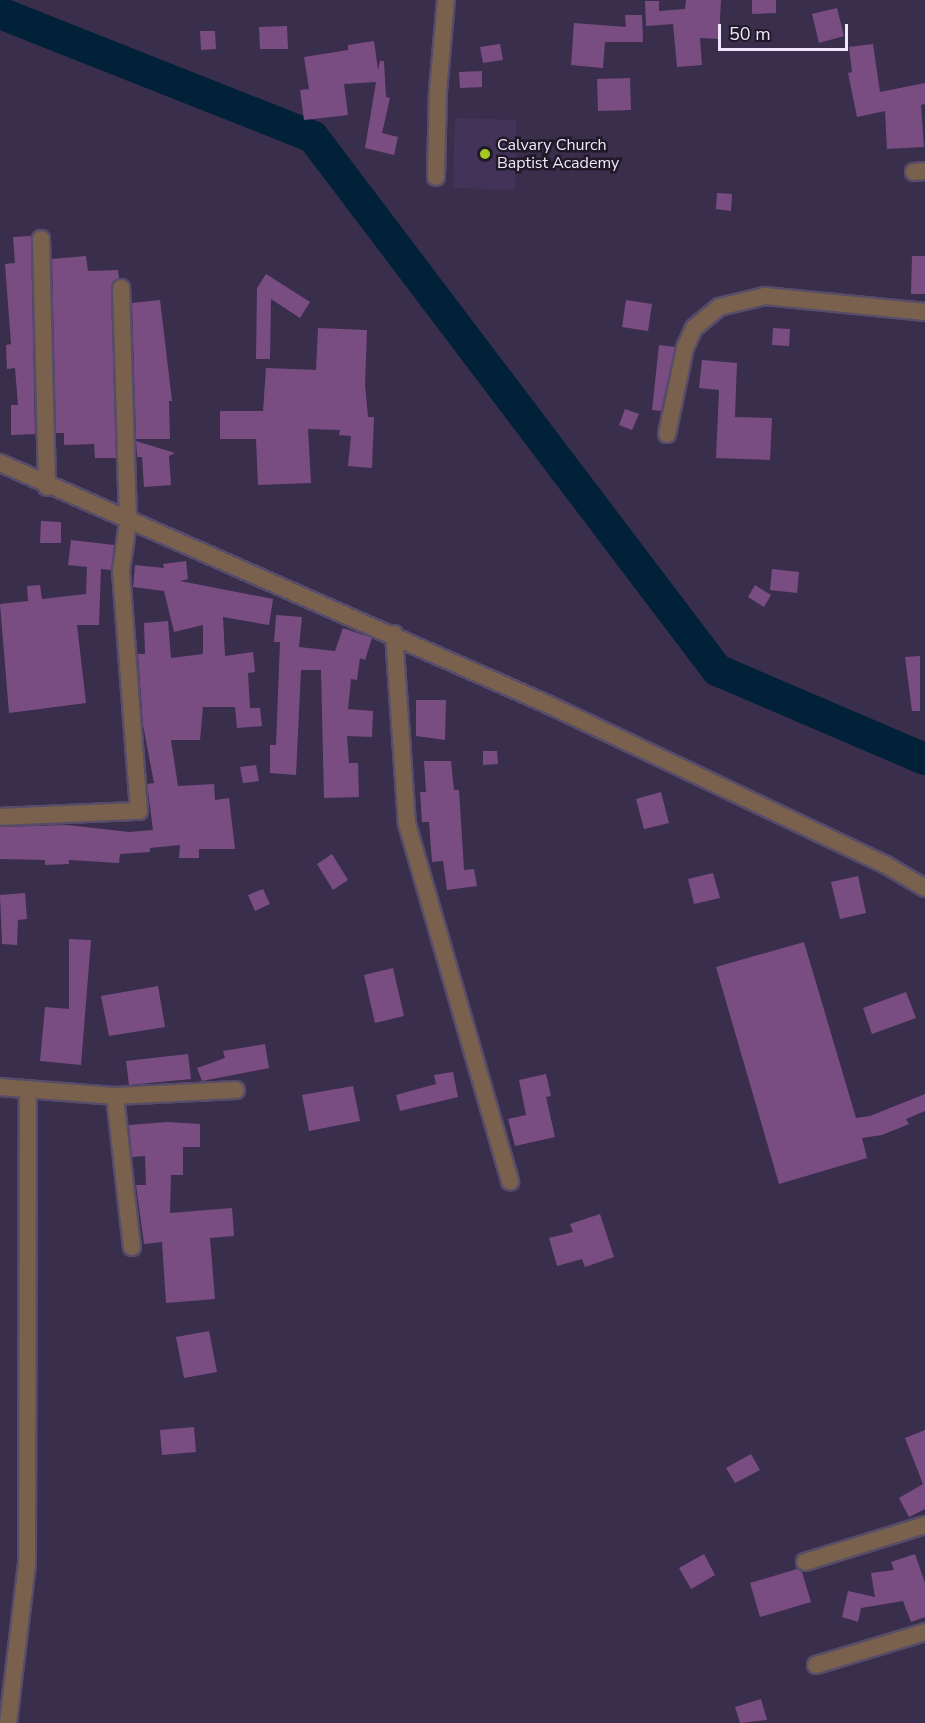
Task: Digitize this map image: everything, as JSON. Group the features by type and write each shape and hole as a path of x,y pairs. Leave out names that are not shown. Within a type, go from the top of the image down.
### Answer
{"street":[{"path":"436,177 438,91 446,0"},
{"path":"41,239 48,487"},
{"path":"0,817 139,811 120,572 128,522 122,288"},
{"path":"667,434 685,348 694,328 719,307 765,296 925,312"},
{"path":"0,463 128,522 394,634 847,846 925,888"},
{"path":"394,634 407,824 510,1181"},
{"path":"0,1087 115,1096 236,1090"},
{"path":"8,1723 27,1563 28,1089"},
{"path":"115,1096 132,1247"},
{"path":"805,1562 925,1525"},
{"path":"816,1665 925,1632"}],"shaded area":[{"name":"Calvary Church Baptist Academy","path":"455,118 516,120 515,190 453,188"}],"building":[{"path":"686,0 721,0 719,39 700,38 702,65 677,67 673,24 646,26 645,1 659,1 659,11 685,9"},
{"path":"752,0 776,0 776,13 752,14"},
{"path":"837,8 844,36 819,43 812,14"},
{"path":"625,15 642,15 643,42 605,42 603,68 571,65 574,23 626,27"},
{"path":"287,26 288,49 260,49 259,27"},
{"path":"200,31 215,31 216,49 201,50"},
{"path":"374,41 378,70 380,61 384,61 386,97 390,98 382,133 398,137 394,155 365,148 376,82 344,84 348,115 304,120 300,90 309,89 304,57 348,50 348,45"},
{"path":"500,44 503,60 483,63 480,47"},
{"path":"873,44 880,92 925,83 925,104 921,105 924,147 887,149 885,111 857,117 848,73 852,72 849,47"},
{"path":"482,71 482,87 460,88 459,72"},
{"path":"630,78 631,110 598,111 597,79"},
{"path":"717,193 732,194 731,211 716,209"},
{"path":"31,236 35,434 11,435 11,405 18,405 15,368 7,369 6,345 11,344 5,264 15,263 13,237"},
{"path":"86,256 88,271 118,270 119,278 111,288 116,458 95,458 94,444 64,445 64,433 56,433 52,259"},
{"path":"912,256 925,256 925,294 911,294"},
{"path":"266,274 310,302 300,318 271,299 270,359 256,359 257,288"},
{"path":"160,300 172,401 169,401 170,439 136,439 132,303"},
{"path":"626,300 652,304 648,331 622,327"},
{"path":"318,328 367,330 365,385 368,417 374,417 372,468 348,466 351,436 339,435 340,430 308,429 311,483 258,485 256,439 220,439 220,411 263,411 266,368 316,370"},
{"path":"773,328 790,329 789,346 772,345"},
{"path":"659,345 675,347 661,411 652,410"},
{"path":"702,360 737,363 735,417 772,418 770,460 716,458 719,390 699,388"},
{"path":"625,409 639,414 632,430 619,425"},
{"path":"136,441 175,453 169,456 171,485 144,487 142,457 137,457"},
{"path":"41,521 61,522 61,543 40,543"},
{"path":"71,540 114,545 111,570 101,569 99,625 77,625 86,703 9,713 0,604 28,601 27,586 40,585 42,599 86,594 87,567 68,565"},
{"path":"186,561 188,579 180,581 273,599 269,625 223,617 225,656 253,652 255,672 248,673 250,708 260,708 262,726 237,728 235,707 203,707 200,740 171,740 178,786 214,784 215,800 229,798 235,849 199,849 199,858 179,858 180,845 150,848 150,852 120,854 119,863 69,860 69,864 45,865 45,860 0,859 0,827 67,825 129,832 153,830 147,784 154,783 143,725 138,654 145,654 144,623 168,621 171,658 203,654 203,625 174,632 164,591 133,587 135,565 164,568 163,564"},
{"path":"772,569 799,572 797,593 770,590"},
{"path":"755,585 771,595 764,607 748,597"},
{"path":"276,615 302,617 299,647 335,651 343,628 372,638 365,660 360,658 357,680 351,679 348,709 373,711 372,737 347,736 349,763 358,763 359,797 324,798 321,670 301,670 296,775 270,773 270,745 276,745 280,642 274,642"},
{"path":"920,656 920,711 912,711 905,657"},
{"path":"416,700 446,700 445,740 416,736"},
{"path":"483,751 497,751 498,764 483,765"},
{"path":"424,761 451,761 454,790 459,790 464,870 474,869 477,886 447,890 443,861 432,862 429,822 422,822 420,792 426,792"},
{"path":"256,765 259,781 243,783 240,767"},
{"path":"661,792 669,823 644,829 636,799"},
{"path":"332,854 348,880 333,890 317,864"},
{"path":"713,873 720,898 694,904 688,879"},
{"path":"858,876 866,913 840,919 831,882"},
{"path":"263,889 270,904 255,911 248,895"},
{"path":"25,893 27,919 18,920 17,945 2,944 0,895"},
{"path":"69,939 91,940 81,1065 40,1061 45,1007 69,1009"},
{"path":"804,942 856,1118 870,1116 925,1094 925,1111 906,1119 909,1124 882,1135 862,1138 867,1158 779,1184 716,967"},
{"path":"393,968 404,1016 375,1023 364,975"},
{"path":"158,986 165,1027 109,1036 101,996"},
{"path":"906,992 916,1018 872,1034 863,1008"},
{"path":"265,1044 269,1068 202,1081 197,1068 225,1058 223,1051"},
{"path":"188,1054 191,1079 129,1085 126,1061"},
{"path":"453,1072 458,1097 400,1111 396,1095 436,1084 434,1075"},
{"path":"546,1074 551,1096 546,1097 555,1137 515,1146 508,1119 526,1115 519,1080"},
{"path":"353,1086 360,1121 309,1131 302,1095"},
{"path":"168,1122 200,1124 200,1147 183,1147 183,1175 171,1175 170,1213 232,1208 234,1236 210,1238 215,1299 166,1303 162,1242 144,1244 136,1185 146,1185 145,1156 132,1157 129,1125"},
{"path":"600,1214 614,1257 585,1267 582,1259 557,1266 549,1238 573,1232 570,1224"},
{"path":"209,1331 217,1372 184,1378 176,1337"},
{"path":"194,1427 196,1452 162,1455 160,1430"},
{"path":"925,1430 925,1509 909,1517 899,1498 923,1484 905,1438"},
{"path":"751,1454 760,1470 735,1483 726,1468"},
{"path":"704,1554 715,1575 691,1589 679,1568"},
{"path":"915,1554 925,1583 925,1617 911,1622 903,1601 861,1608 858,1622 842,1617 848,1591 875,1597 871,1573 894,1570 891,1562"},
{"path":"797,1569 802,1572 811,1602 760,1617 750,1583"},
{"path":"761,1699 767,1720 740,1723 735,1707"}],"waterway":[{"path":"0,13 313,137 717,670 925,759"}],"place":[{"name":"Calvary Church Baptist Academy","path":"485,154"}]}
